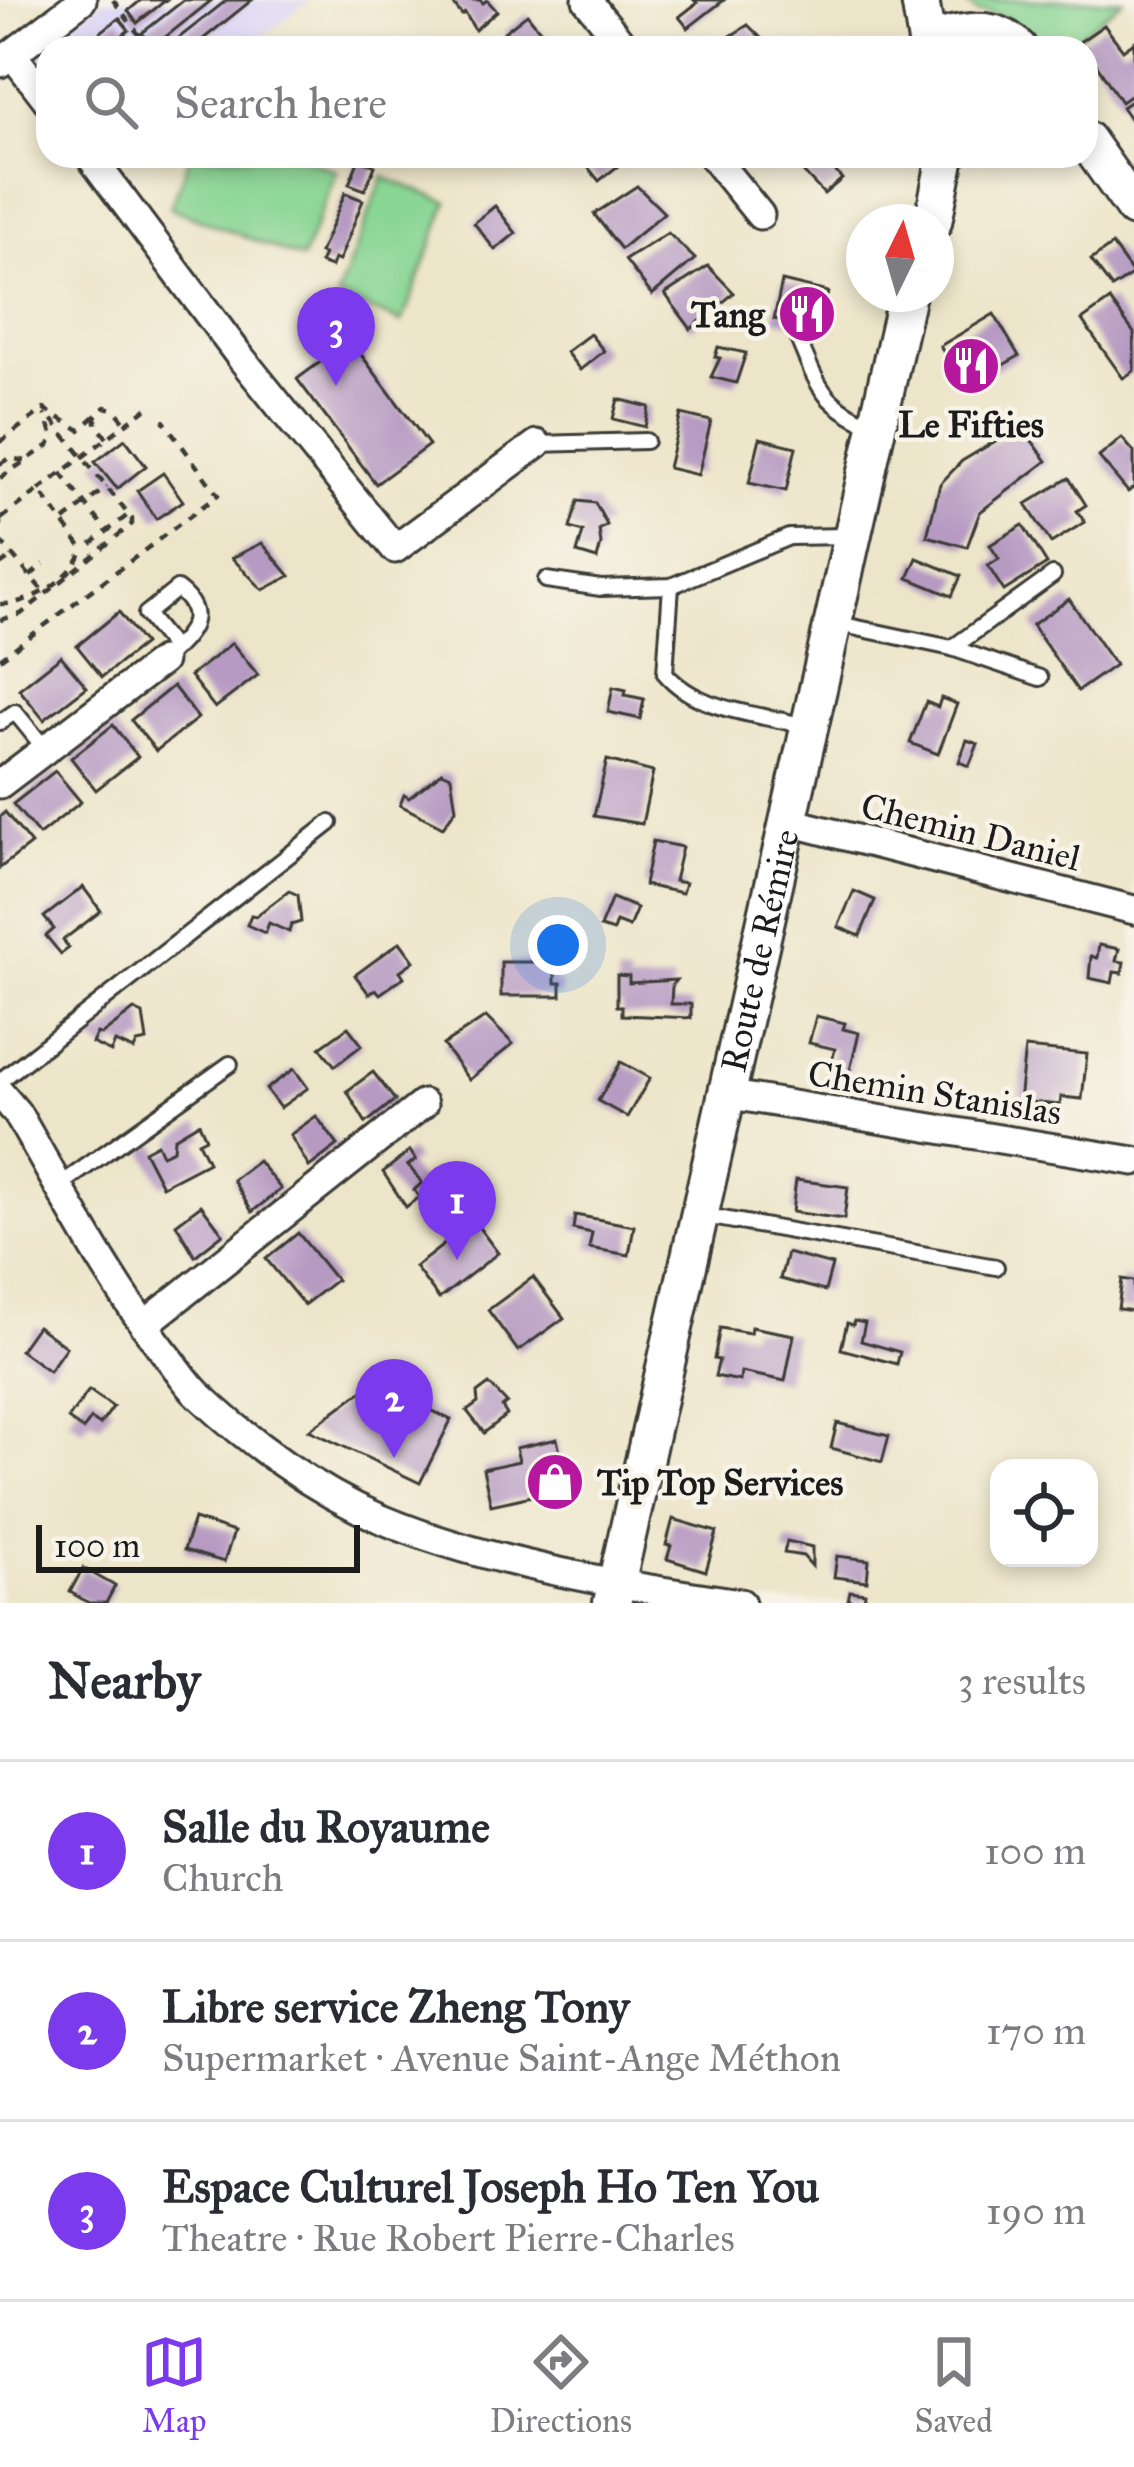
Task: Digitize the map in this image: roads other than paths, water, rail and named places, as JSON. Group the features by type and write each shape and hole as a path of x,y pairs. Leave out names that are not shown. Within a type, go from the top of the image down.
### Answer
{"main road":[{"path":"920,0 940,36"},
{"path":"950,36 988,32 1001,36"},
{"path":"1098,157 1134,208"},
{"path":"918,204 921,168"},
{"path":"937,204 944,168"},
{"name":"Route de Rémire","path":"614,1593 903,312"}],"street":[{"path":"36,89 6,58 81,0"},
{"path":"586,0 615,36"},
{"path":"99,168 241,358 395,549 537,444"},
{"path":"722,168 760,215"},
{"path":"0,784 168,655"},
{"name":"Chemin Daniel","path":"790,822 1134,910"},
{"path":"0,1094 17,1113 143,1325 197,1393 287,1466 374,1515 425,1536 614,1593 741,1603"},
{"name":"Chemin Stanislas","path":"725,1094 1134,1160"},
{"path":"143,1325 423,1104"}],"lane":[{"path":"799,341 830,402 878,428"},
{"path":"537,444 646,441"},
{"path":"546,580 602,588 670,586 790,537 852,536"},
{"path":"952,648 1053,575"},
{"path":"670,586 665,673 678,689 698,701 811,728"},
{"path":"834,623 952,648 1040,678"},
{"path":"0,722 15,712 47,752"},
{"path":"0,1081 330,824"},
{"path":"59,1186 230,1064"},
{"path":"699,1214 996,1268"}],"place":[{"name":"Tang","path":"807,314"},
{"name":"Le Fifties","path":"971,366"},
{"name":"Espace Culturel Joseph Ho Ten You","path":"336,386"},
{"name":"Salle du Royaume","path":"457,1260"},
{"name":"Libre service Zheng Tony","path":"394,1458"},
{"name":"Tip Top Services","path":"555,1482"}]}
